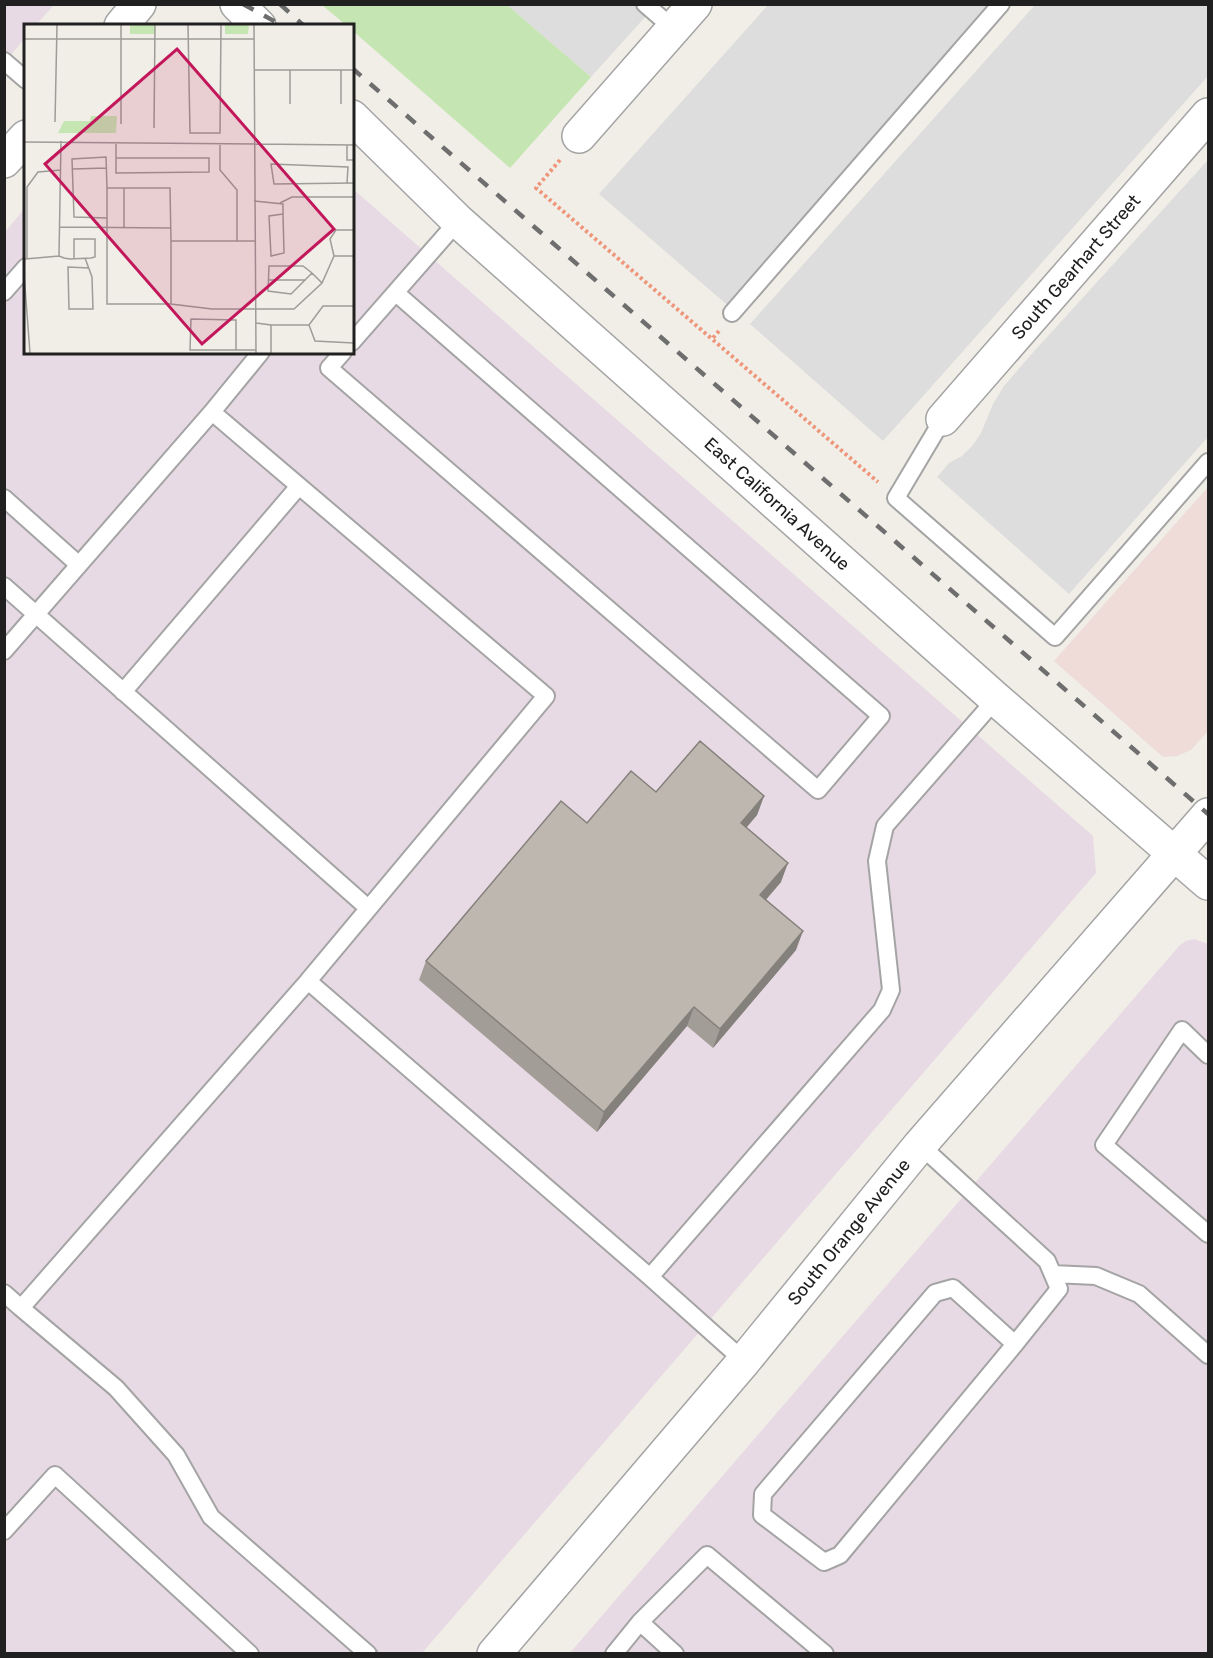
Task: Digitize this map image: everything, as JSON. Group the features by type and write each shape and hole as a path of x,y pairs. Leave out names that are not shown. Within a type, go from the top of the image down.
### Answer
{"street":[{"path":"124,24 139,4"},
{"path":"237,4 257,24"},
{"path":"579,136 695,4"},
{"name":"South Gearhart Street","path":"943,419 1209,115"},
{"name":"East California Avenue","path":"354,119 458,221 996,699 1209,883"},
{"path":"4,161 24,139"},
{"name":"South Orange Avenue","path":"494,1653 744,1361 920,1145 1209,815"}],"lane":[{"path":"645,4 674,29"},
{"path":"732,314 1001,4"},
{"path":"4,61 24,78"},
{"path":"354,340 458,221"},
{"path":"4,292 24,269"},
{"path":"341,354 329,368 818,790 880,716 396,293"},
{"path":"4,651 212,412 259,354"},
{"path":"21,1308 308,981 546,696 212,412"},
{"path":"943,419 896,498 1055,637 1209,462"},
{"path":"123,692 299,486"},
{"path":"4,498 79,565"},
{"path":"4,586 369,908"},
{"path":"650,1277 882,1010 891,990 877,861 885,826 996,699"},
{"path":"308,981 744,1361"},
{"path":"1209,1055 1182,1030 1104,1145 1209,1233"},
{"path":"920,1145 1047,1261 1059,1289 1015,1344 840,1555 824,1562 762,1515 763,1494 935,1293 953,1287 1015,1344"},
{"path":"1053,1274 1096,1276 1139,1294 1209,1355"},
{"path":"4,1293 123,1396 176,1455 211,1517 368,1653"},
{"path":"4,1531 55,1475 250,1653"},
{"path":"614,1653 640,1622 706,1555 825,1653"},
{"path":"640,1622 675,1653"}],"path":[{"path":"579,136 536,188 896,498"},
{"path":"712,339 732,314"}],"shaded area":[{"path":"5,5 54,5 37,24 24,24 24,39 5,62"},
{"path":"507,5 656,5 591,77"},
{"path":"768,5 1005,5 733,310 599,194"},
{"path":"1035,5 1208,5 1208,76 883,441 750,324"},
{"path":"1208,160 1208,437 1069,594 937,477 949,463 962,456 973,445 1004,386"},
{"path":"354,190 1093,836 1096,873 422,1653 5,1654 5,232 24,209 24,354 354,354"},
{"path":"1208,487 1208,731 1191,750 1177,756 1163,757 1054,661"},
{"path":"1194,939 1208,944 1208,1653 569,1654 1179,946"}],"green space":[{"path":"322,5 507,5 591,77 510,168 354,32 354,24 345,24"}],"building":[{"path":"700,741 764,796 741,823 788,863 760,895 803,931 720,1029 694,1007 604,1112 426,961 561,801 587,823 631,771 656,792"}],"railway":[{"path":"243,4 279,24"},
{"path":"280,4 302,24"},
{"path":"354,70 1208,814"}]}
